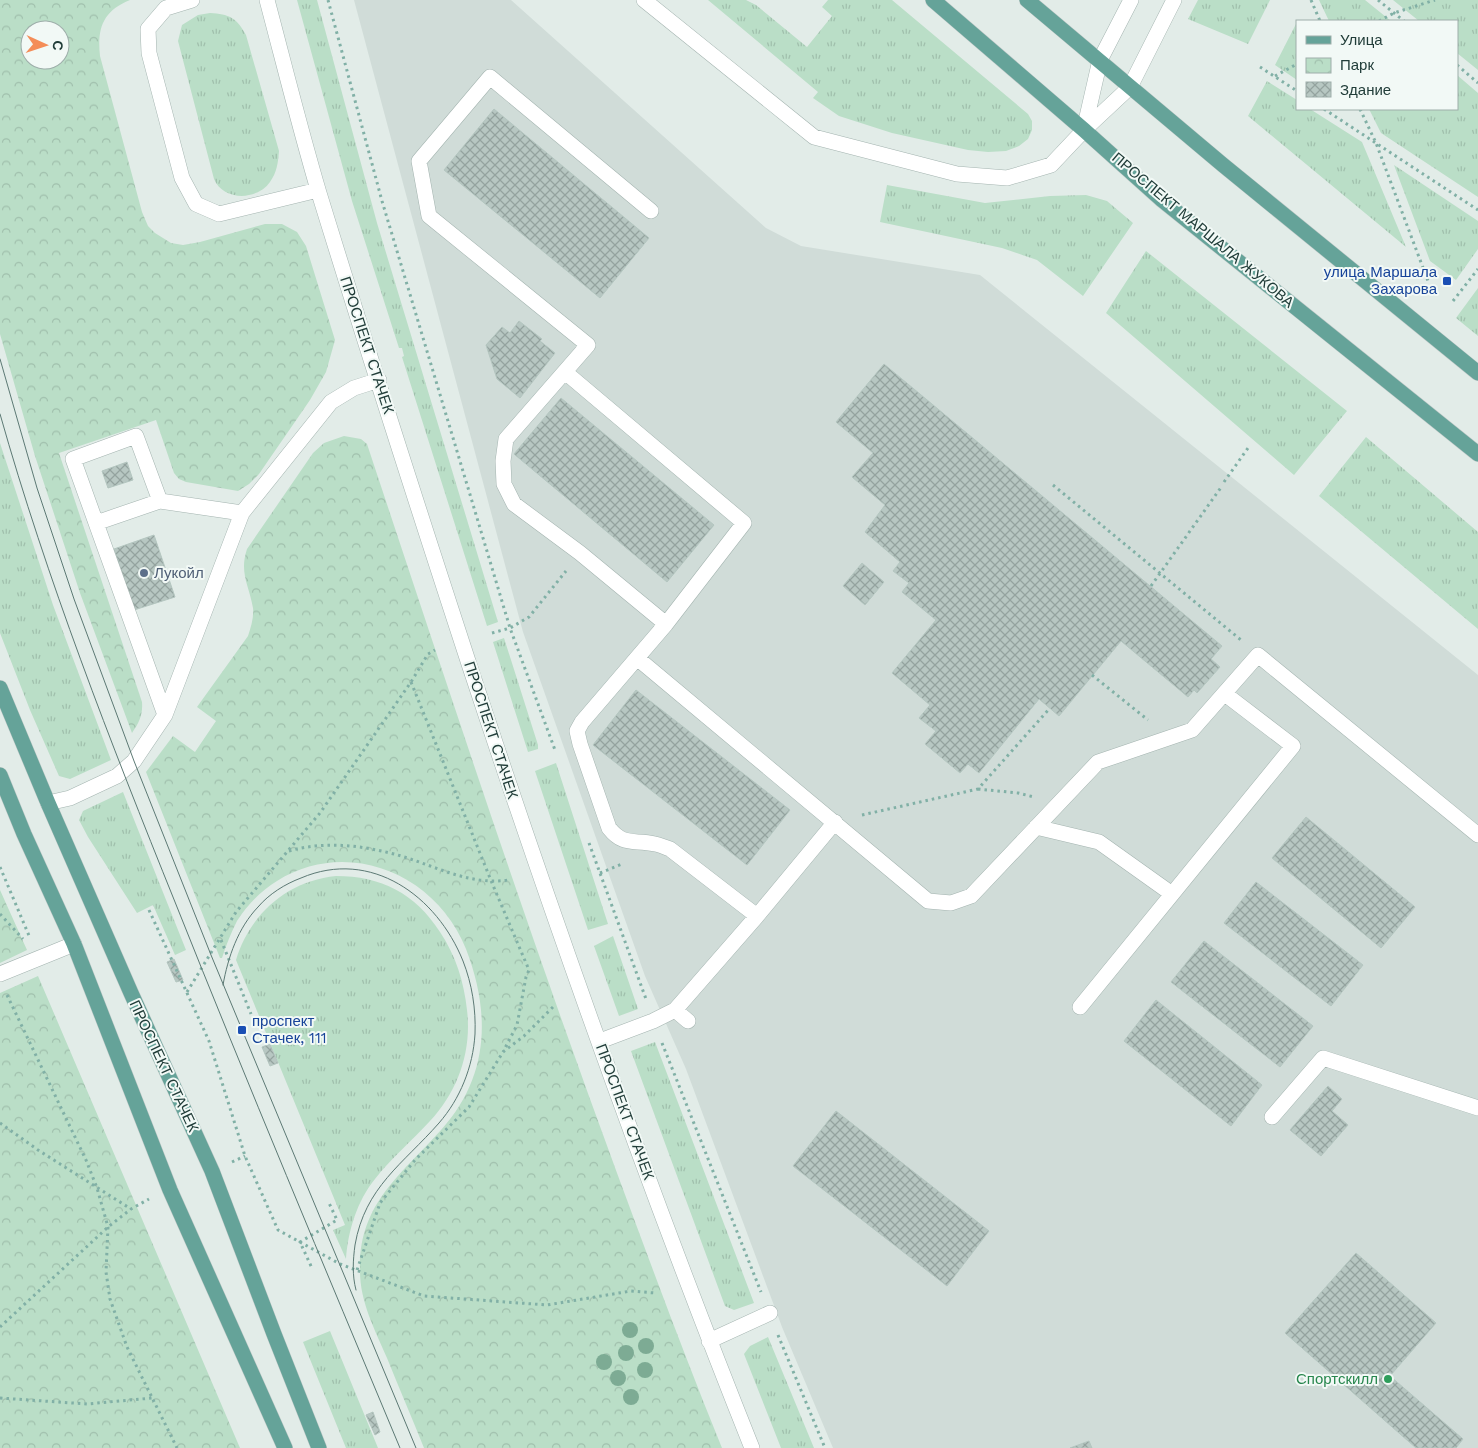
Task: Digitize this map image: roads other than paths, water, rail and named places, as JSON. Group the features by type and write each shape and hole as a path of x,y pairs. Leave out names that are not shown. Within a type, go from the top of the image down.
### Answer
{"main road":[{"name":"ПРОСПЕКТ МАРШАЛА ЖУКОВА","path":"933,0 1162,200 1478,454"},
{"path":"1027,0 1478,373"},
{"name":"ПРОСПЕКТ СТАЧЕК","path":"0,688 48,803 212,1171 319,1448"},
{"path":"0,776 74,944 170,1190 285,1448"}],"street":[{"path":"192,0 166,8 148,29 149,53 182,178 196,204 219,214 318,190"},
{"name":"ПРОСПЕКТ СТАЧЕК","path":"267,0 318,190 441,581 521,819 600,1041 709,1341 752,1448"},
{"path":"644,0 814,137 957,174 1007,178 1052,165 1084,130 1130,87 1174,0"},
{"path":"1084,130 1100,60 1131,0"},
{"path":"651,211 490,77 419,161 429,216 588,345 506,439 503,460 504,484 514,504 580,553 666,624"},
{"path":"565,372 744,523 666,624 582,722 577,731 609,828 615,837 626,841 656,844 670,849 757,916"},
{"path":"48,803 70,798 123,772 134,761 165,715 242,513 331,402 354,388 378,380"},
{"path":"160,502 136,436 72,459 165,715"},
{"path":"96,523 160,502 242,513"},
{"path":"637,658 928,901 951,903 971,896 1098,762 1192,730 1258,655 1478,835"},
{"path":"1080,1007 1293,746 1225,694"},
{"path":"600,1041 654,1021 674,1010 757,916 835,822"},
{"path":"1036,827 1099,842 1172,894"},
{"path":"0,974 36,951 74,944"},
{"path":"674,1010 688,1022"},
{"path":"1272,1117 1323,1058 1478,1108"},
{"path":"709,1341 770,1314"}],"tram line":[{"path":"0,359 37,488 74,599 134,761 211,955 416,1448"},
{"path":"0,414 18,476 59,599 127,781 230,1039 400,1448"},
{"path":"223,985 228,964 239,934 262,902 289,883 327,870 352,869 376,874 398,884 419,898 437,916 463,961 471,988 475,1015 474,1046 468,1070 459,1093 446,1114 387,1178 367,1207 355,1245 353,1268 356,1290"}],"place":[{"name":"улица Маршала Захарова","path":"1447,281"},
{"name":"Лукойл","path":"144,573"},
{"name":"проспект Стачек, 111","path":"242,1030"},
{"name":"Спортскилл","path":"1388,1379"}]}
